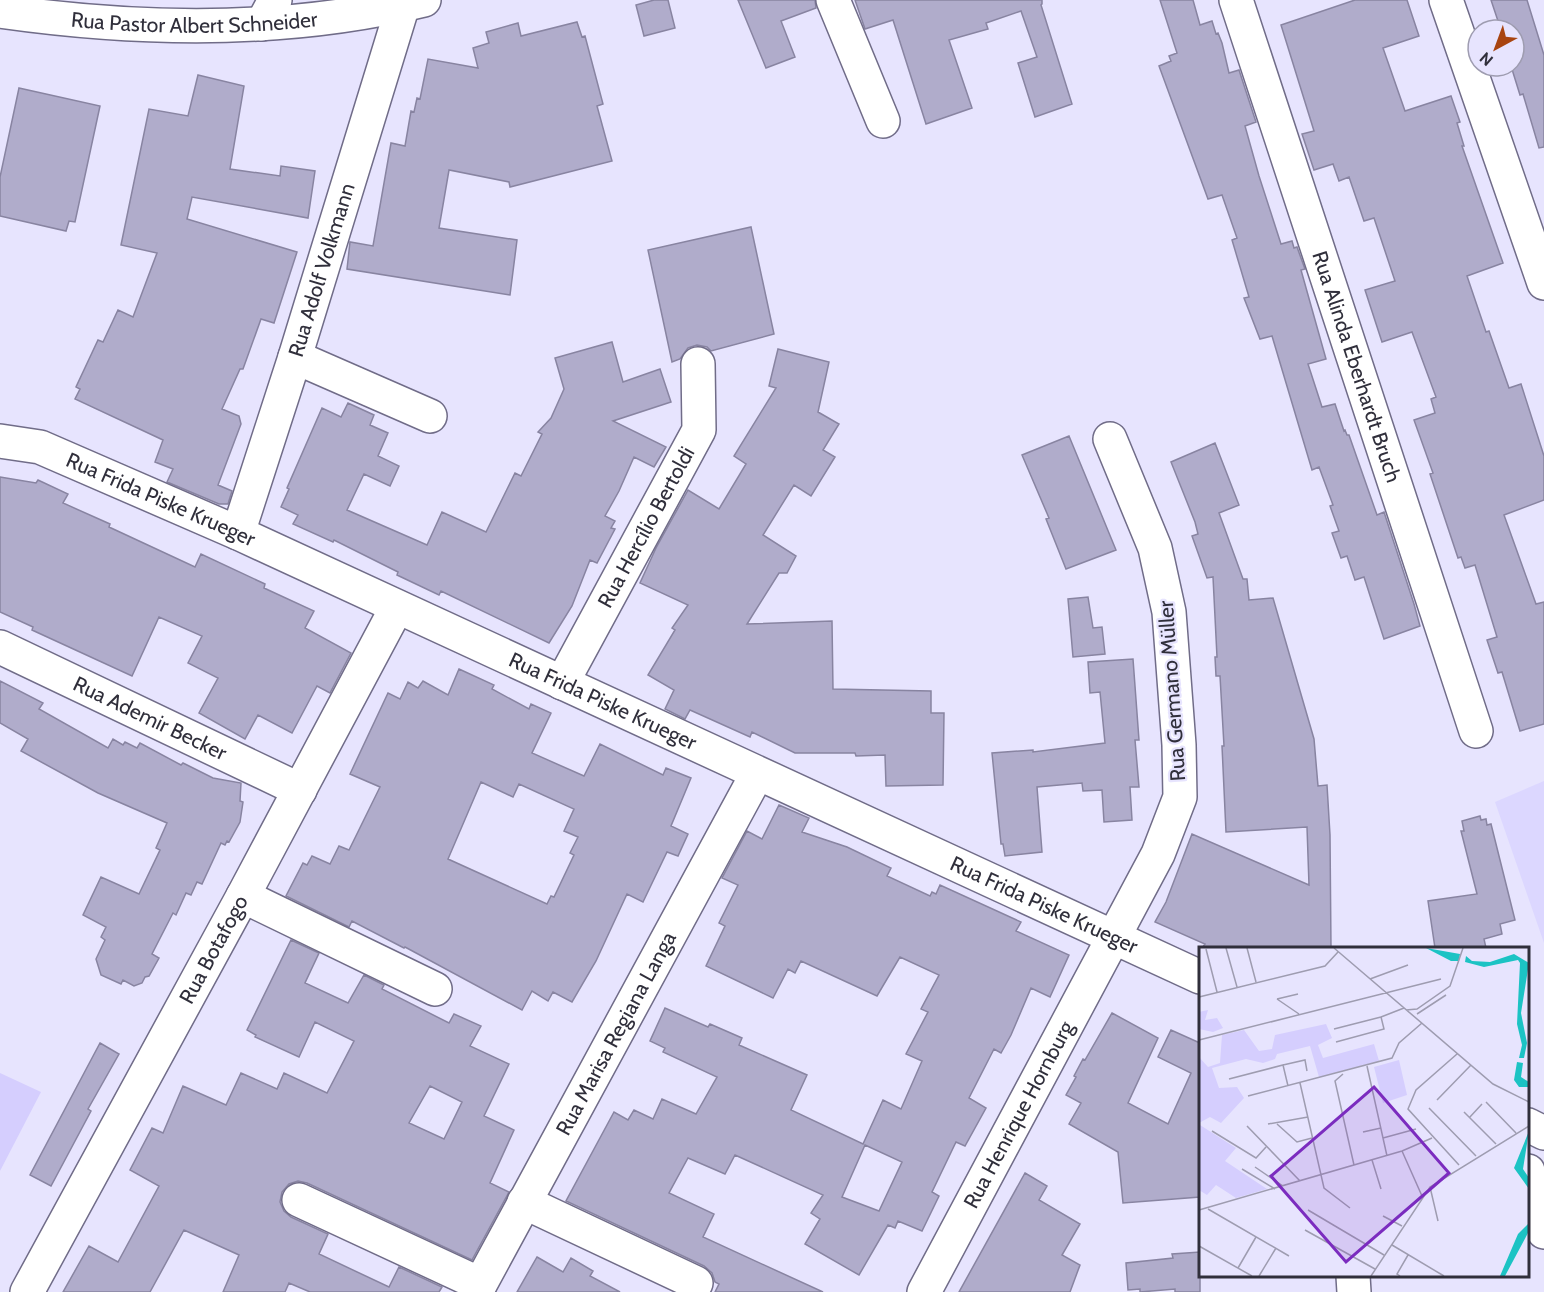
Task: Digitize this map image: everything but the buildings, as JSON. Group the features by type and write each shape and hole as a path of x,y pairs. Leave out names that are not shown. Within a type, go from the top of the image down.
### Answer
{"street":[{"path":"833,0 883,121"},
{"name":"Rua Alinda Eberhardt Bruch","path":"1236,0 1476,731"},
{"path":"1446,0 1544,283"},
{"name":"Rua Pastor Albert Schneider","path":"0,11 109,23 177,27 269,12 337,17 413,3"},
{"name":"Rua Adolf Volkmann","path":"238,533 413,3"},
{"path":"295,357 430,416"},
{"name":"Rua Hercílio Bertoldi","path":"562,683 699,430 698,364"},
{"name":"Rua Germano Müller","path":"1110,439 1155,548 1169,612 1179,745 1180,797 1158,854 1115,938"},
{"name":"Rua Frida Piske Krueger","path":"0,441 40,447 238,533 1199,977"},
{"name":"Rua Botafogo","path":"27,1292 243,896 397,607"},
{"name":"Rua Ademir Becker","path":"0,647 300,789"},
{"name":"Rua Marisa Regiana Langa","path":"478,1288 757,774"},
{"path":"243,896 435,989"},
{"name":"Rua Henrique Hornburg","path":"924,1292 1115,938"},
{"path":"1529,1126 1544,1133"},
{"path":"1529,1178 1544,1232"},
{"path":"299,1200 478,1288"},
{"path":"524,1202 696,1283"},
{"path":"1353,1277 1354,1292"}],"shaded area":[{"path":"1544,781 1544,943 1495,802"},
{"path":"0,1073 41,1092 0,1171"}]}
